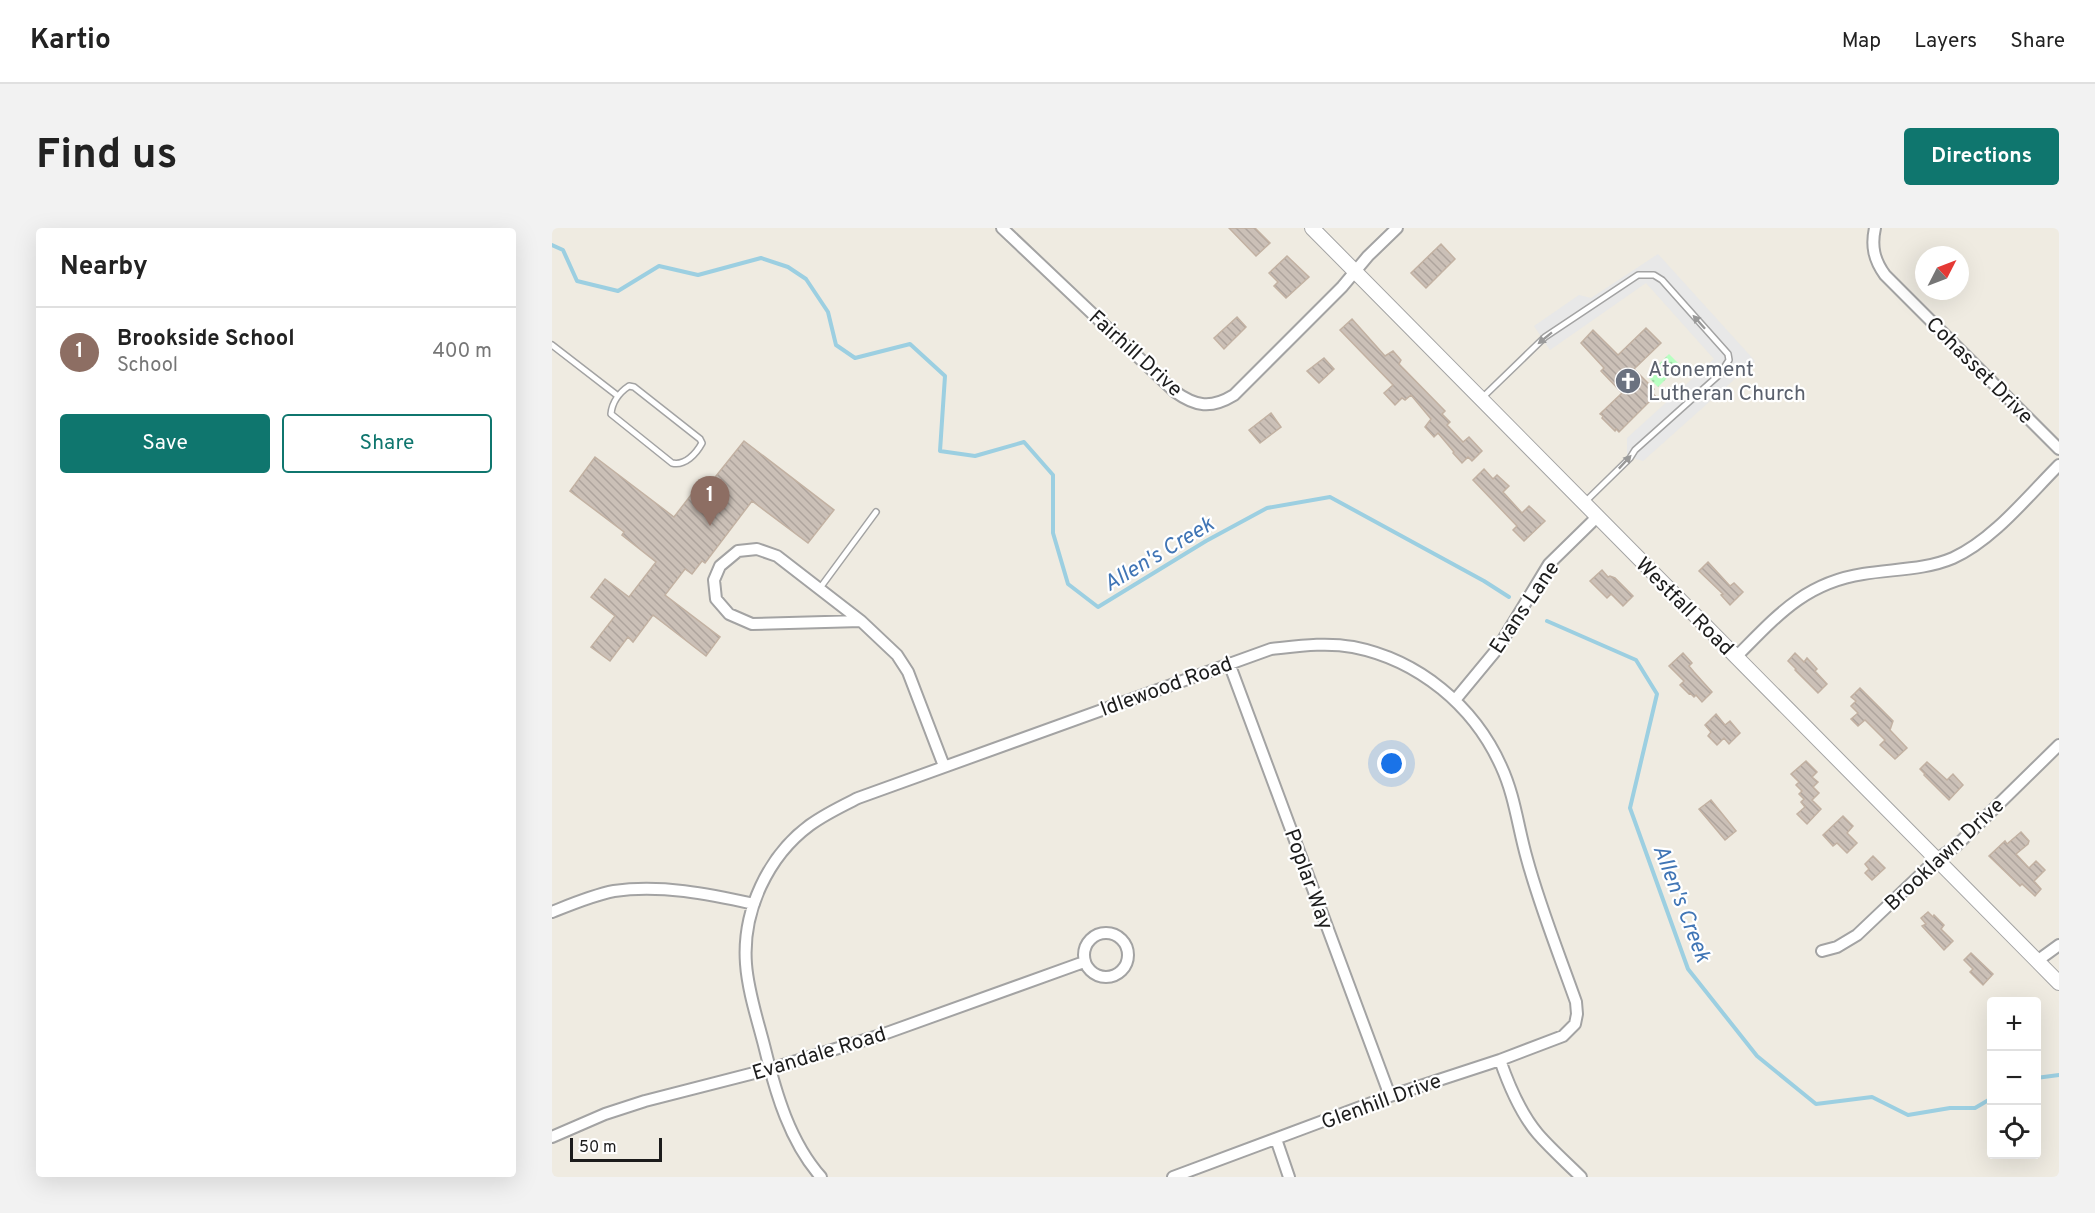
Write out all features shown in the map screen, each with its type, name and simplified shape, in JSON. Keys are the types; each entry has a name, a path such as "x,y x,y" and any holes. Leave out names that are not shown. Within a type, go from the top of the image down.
{"street":[{"name":"Fairhill Drive","path":"1002,228 1174,391 1197,403 1210,405 1224,401 1234,394 1397,228"},
{"name":"Westfall Road","path":"1312,228 2059,983"},
{"name":"Cohasset Drive","path":"1875,228 1873,237 1875,257 1885,274 2059,449"},
{"path":"1736,657 1786,607 1804,594 1826,584 1862,574 1934,564 1964,551 1992,531 2059,465"},
{"name":"Evans Lane","path":"1455,700 1498,648 1549,564 1597,517"},
{"path":"861,621 752,624 729,614 722,606 716,598 714,580 720,566 738,551 757,549 777,556 861,621 897,655 908,672 944,766"},
{"name":"Idlewood Road","path":"770,1069 747,972 747,942 754,904 761,885 776,859 796,836 825,814 858,798 1229,663 1271,649 1309,644 1352,647 1390,658 1419,672 1455,700 1481,730 1501,766 1515,808 1527,858 1576,1002 1577,1014"},
{"name":"Poplar Way","path":"1229,663 1390,1096"},
{"name":"Brooklawn Drive","path":"1822,951 1837,947 1857,935 1936,860 1956,846 2059,745"},
{"path":"552,912 598,895 629,890 676,890 754,904"},
{"path":"1107,933 1120,938 1128,951 1126,966 1115,976 1108,978 1093,974 1084,962 1084,948 1088,941 1100,934 1107,933"},
{"path":"2037,961 2059,945"},
{"name":"Evandale Road","path":"552,1137 604,1114 635,1104 770,1069 881,1035 1084,962"},
{"name":"Glenhill Drive","path":"1173,1177 1390,1096 1500,1060 1563,1036 1572,1028 1577,1014"},
{"path":"1500,1060 1512,1092 1538,1134 1581,1177"},
{"path":"770,1069 793,1134 806,1158 821,1177"},
{"path":"1276,1139 1289,1177"}],"lane":[{"path":"1480,399 1545,337 1638,275 1654,274 1662,280 1728,354 1729,360 1720,374 1635,450 1630,458 1584,503"},
{"path":"552,345 618,396"},
{"path":"629,386 634,387 695,434 702,443 699,449 685,462 678,465 672,463 614,418 611,414 612,407 618,396 629,386"},
{"path":"820,588 876,512"}],"green space":[{"path":"1669,354 1680,365 1658,387 1647,376"}],"shaded area":[{"path":"1658,254 1755,361 1643,461 1627,454 1627,438 1714,359 1646,283 1550,350 1534,326 1579,295 1591,298"}],"building":[{"path":"1229,228 1255,228 1270,243 1256,256"},
{"path":"1441,244 1455,259 1426,288 1411,273"},
{"path":"1287,256 1309,277 1286,298 1274,286 1278,282 1269,273"},
{"path":"1237,317 1246,327 1224,349 1214,338"},
{"path":"1352,319 1385,356 1393,351 1401,360 1399,364 1445,411 1442,414 1450,422 1447,425 1463,442 1469,437 1482,451 1472,461 1468,457 1462,463 1438,433 1434,437 1425,427 1431,419 1411,395 1405,400 1402,398 1395,405 1384,393 1393,385 1340,330"},
{"name":"Atonement Lutheran Church","path":"1646,328 1661,343 1634,369 1654,389 1652,392 1655,396 1619,432 1616,429 1615,431 1600,414 1622,393 1601,371 1604,368 1581,343 1593,330 1618,355"},
{"path":"1324,358 1334,369 1319,383 1307,371"},
{"path":"1271,413 1281,427 1260,443 1249,430"},
{"path":"744,441 834,510 808,543 752,501 705,563 702,561 692,574 685,569 665,595 720,637 706,656 653,615 633,642 628,637 610,661 591,647 615,616 591,597 605,579 629,597 656,562 622,535 624,532 570,491 595,457 674,517 694,491 700,496"},
{"path":"1484,469 1493,479 1497,475 1509,486 1503,492 1522,513 1529,506 1545,521 1524,541 1513,530 1517,526 1473,480"},
{"path":"1708,562 1730,586 1734,583 1743,592 1730,605 1721,595 1723,594 1699,571"},
{"path":"1602,570 1608,577 1615,578 1633,596 1623,606 1611,594 1607,598 1590,581"},
{"path":"1683,653 1692,663 1689,666 1712,692 1702,702 1696,695 1694,697 1689,694 1680,685 1684,681 1669,666"},
{"path":"1795,653 1804,662 1807,658 1827,684 1818,693 1788,661"},
{"path":"1860,688 1893,721 1890,730 1907,748 1895,759 1880,745 1885,740 1865,720 1858,726 1851,719 1858,713 1851,706 1856,701 1851,697"},
{"path":"1716,714 1725,725 1730,721 1740,733 1729,744 1724,738 1717,745 1708,736 1711,732 1705,725"},
{"path":"1806,761 1817,772 1812,777 1818,782 1813,787 1819,793 1812,800 1821,809 1807,824 1797,814 1805,807 1801,802 1804,799 1799,794 1802,791 1796,785 1799,782 1791,774"},
{"path":"1927,762 1947,780 1953,774 1963,785 1949,800 1920,769"},
{"path":"1711,800 1736,831 1725,840 1699,809"},
{"path":"1843,816 1853,826 1847,833 1857,843 1847,853 1837,843 1833,846 1823,835"},
{"path":"2021,832 2029,841 2016,854 2029,868 2036,861 2045,870 2034,881 2041,889 2035,896 2022,884 2020,886 1989,856 2005,841 2007,844"},
{"path":"1873,856 1885,868 1872,880 1865,873 1869,869 1865,864"},
{"path":"1928,912 1944,925 1941,929 1953,941 1944,950 1922,926 1926,924 1921,918"},
{"path":"1971,953 1993,974 1983,985 1970,972 1973,969 1964,960"}],"waterway":[{"name":"Allen's Creek","path":"552,245 563,250 577,281 618,291 659,266 698,275 761,258 788,267 806,279 828,312 836,345 855,358 910,344 945,376 940,451 975,456 1024,442 1053,475 1053,533 1068,584 1098,607 1206,541 1267,508 1330,497 1509,597"},
{"name":"Allen's Creek","path":"1547,621 1636,660 1657,694 1630,808 1688,969 1757,1056 1816,1104 1872,1097 1908,1115 1950,1108 1975,1108 1987,1101"},
{"name":"Allen's Creek","path":"2041,1077 2059,1075"}],"place":[{"name":"Atonement Lutheran Church","path":"1628,381"},
{"name":"Brookside School","path":"710,526"}]}
